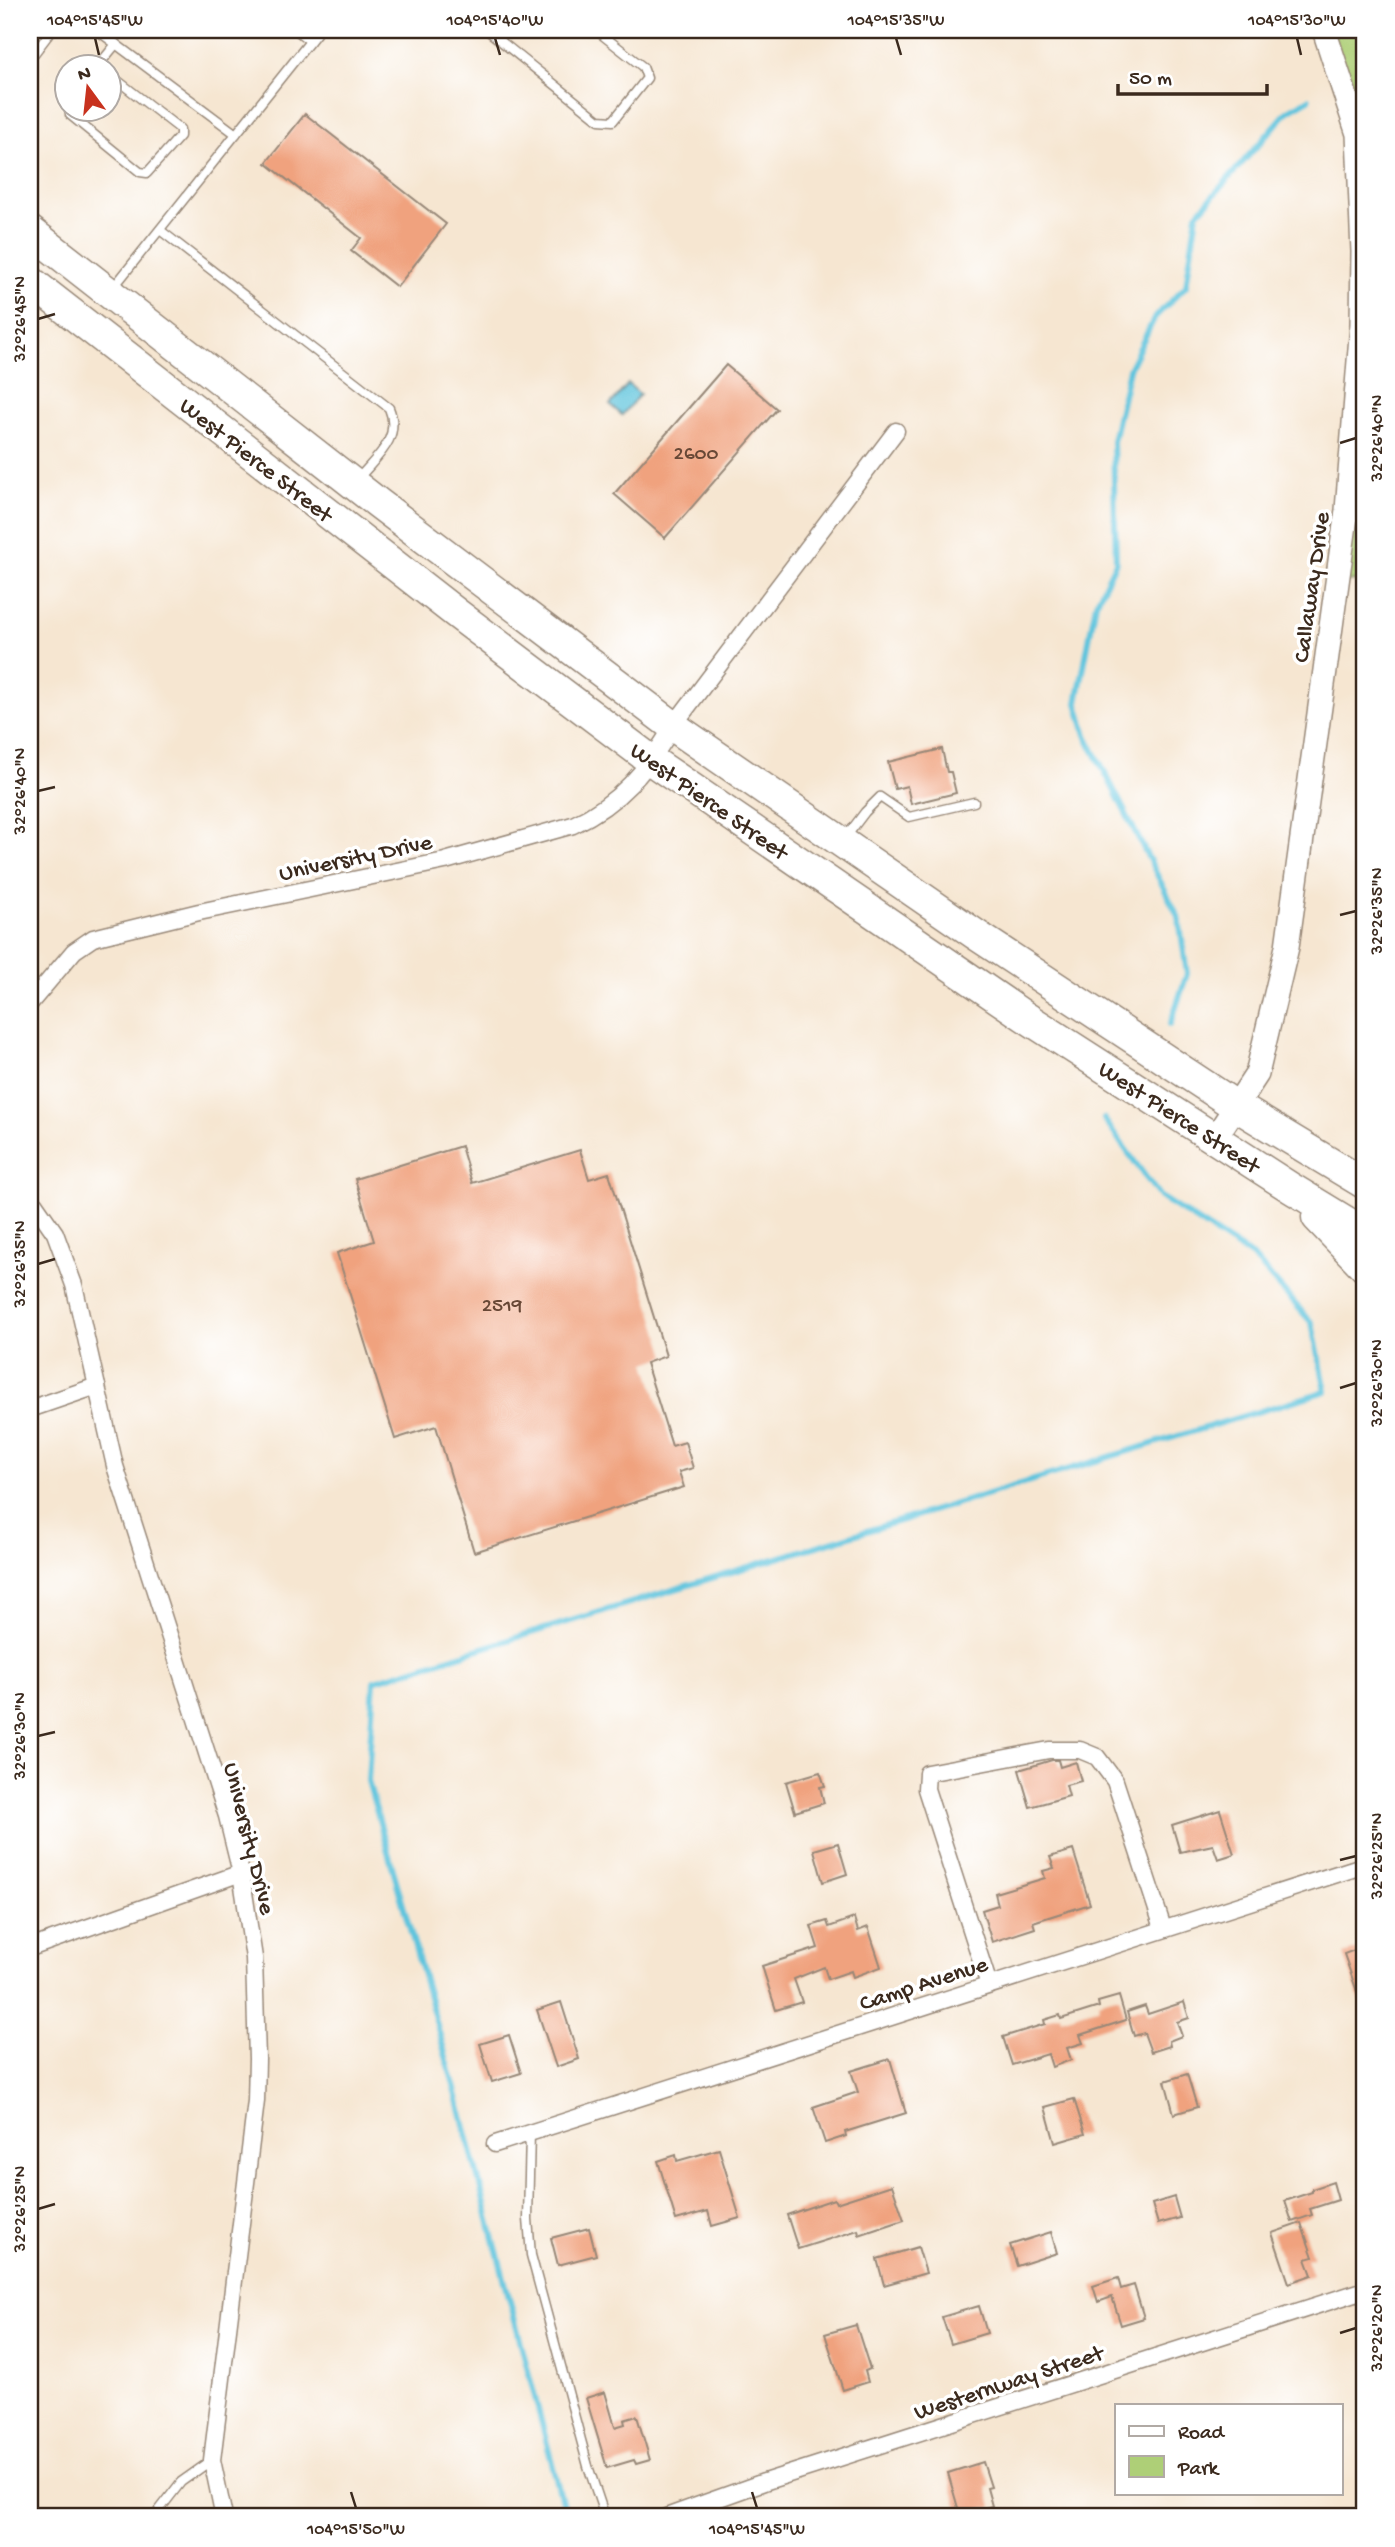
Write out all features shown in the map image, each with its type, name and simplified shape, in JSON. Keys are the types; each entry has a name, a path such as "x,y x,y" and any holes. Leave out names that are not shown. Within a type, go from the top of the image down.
{"highway":[{"name":"West Pierce Street","path":"30,231 354,484 673,726 975,934 1236,1107 1365,1184"},
{"name":"West Pierce Street","path":"30,281 456,613 652,761 1024,1016 1365,1233"},
{"path":"85,324 109,293"},
{"path":"1291,1188 1365,1267"}],"street":[{"name":"Callaway Drive","path":"1215,1138 1257,1074 1287,947 1347,510 1362,324 1363,211 1358,134 1324,30"},
{"name":"University Drive","path":"30,1003 74,951 93,938 199,912 446,861 573,825 593,816 652,761 673,726 896,431"},
{"name":"University Drive","path":"30,1197 55,1233 74,1285 114,1466 227,1816 241,1873 254,1958 256,2101 212,2460 224,2517"},
{"path":"30,1409 97,1386"},
{"path":"989,1985 926,1789 927,1773 936,1770 1049,1750 1080,1750 1097,1757 1115,1781 1130,1820 1163,1928"},
{"name":"Camp Avenue","path":"495,2144 1365,1865"},
{"path":"30,1948 241,1873"},
{"name":"Westernway Street","path":"666,2517 764,2482 1365,2290"}],"lane":[{"path":"30,59 52,30"},
{"path":"97,30 236,134"},
{"path":"296,30 310,41"},
{"path":"109,293 319,30"},
{"path":"487,30 599,120 613,121 647,78 643,67 597,30"},
{"path":"110,52 116,44"},
{"path":"78,122 139,172 147,173 180,136 180,129 122,84"},
{"path":"160,230 389,408 395,421 392,439 354,484"},
{"path":"842,842 880,797 909,817 974,802"},
{"path":"530,2132 528,2219 531,2255 588,2466 605,2517"},
{"path":"153,2517 181,2482 212,2460"}],"green space":[{"path":"1324,30 1365,30 1365,580 1337,583 1347,510 1358,134"}],"water":[{"path":"628,384 640,394 622,415 610,405"}],"building":[{"path":"305,114 446,224 397,287 351,251 361,238 266,163"},
{"path":"726,365 777,409 665,538 614,494"},
{"path":"942,749 947,772 951,772 956,793 911,804 907,786 895,789 888,762"},
{"path":"461,1146 472,1183 580,1150 589,1179 609,1173 666,1356 646,1363 672,1446 685,1442 693,1468 679,1472 684,1487 474,1552 436,1426 395,1439 337,1253 374,1241 355,1179"},
{"path":"1058,1760 1060,1767 1076,1762 1081,1781 1066,1785 1069,1796 1030,1807 1019,1770"},
{"path":"820,1772 825,1786 820,1787 824,1803 795,1812 786,1782"},
{"path":"1220,1810 1234,1854 1218,1859 1213,1845 1180,1852 1172,1825"},
{"path":"838,1843 847,1874 823,1882 814,1850"},
{"path":"1073,1850 1090,1904 1033,1922 1035,1928 992,1942 982,1910 998,1905 995,1893 1045,1878 1043,1871 1054,1868 1050,1857"},
{"path":"854,1918 858,1931 868,1927 881,1967 853,1977 851,1971 828,1979 824,1967 794,1979 802,2002 776,2010 762,1966 818,1948 811,1926 827,1921 829,1927"},
{"path":"1365,1946 1365,2009 1363,2009 1344,1954"},
{"path":"1119,1996 1126,2020 1080,2035 1083,2043 1067,2048 1071,2060 1052,2067 1048,2054 1012,2065 1003,2037 1045,2024 1044,2020 1060,2015 1061,2019 1099,2007 1098,2002"},
{"path":"561,2002 579,2059 556,2067 537,2010"},
{"path":"1184,2002 1189,2018 1177,2022 1182,2036 1169,2041 1170,2046 1151,2052 1144,2033 1134,2036 1127,2012 1145,2006 1148,2014"},
{"path":"509,2035 521,2073 492,2082 480,2044"},
{"path":"890,2059 906,2113 845,2132 846,2136 825,2143 813,2107 858,2092 851,2071"},
{"path":"1187,2074 1197,2107 1174,2114 1165,2081"},
{"path":"1074,2099 1085,2134 1055,2143 1045,2107"},
{"path":"719,2149 740,2218 712,2226 708,2211 676,2220 658,2161 676,2155 677,2161"},
{"path":"1333,2182 1338,2200 1310,2209 1312,2215 1292,2222 1285,2201"},
{"path":"892,2185 904,2220 859,2235 858,2230 798,2249 787,2215 834,2199 836,2203"},
{"path":"1174,2197 1180,2218 1158,2224 1152,2204"},
{"path":"1301,2223 1313,2257 1306,2259 1312,2275 1289,2283 1272,2233"},
{"path":"589,2228 596,2255 558,2265 551,2238"},
{"path":"1051,2232 1057,2253 1017,2266 1010,2245"},
{"path":"918,2247 926,2273 884,2285 877,2259"},
{"path":"1118,2278 1121,2289 1134,2285 1144,2318 1121,2325 1112,2297 1098,2302 1093,2286"},
{"path":"979,2306 987,2333 951,2344 942,2317"},
{"path":"856,2325 870,2369 865,2371 868,2382 843,2390 825,2334"},
{"path":"605,2392 615,2427 625,2424 624,2420 637,2416 650,2460 636,2464 634,2460 607,2468 586,2398"},
{"path":"983,2462 991,2487 987,2488 992,2506 960,2515 948,2473"}],"waterway":[{"path":"1170,1025 1187,974 1179,918 1086,735 1077,703 1096,603 1116,562 1113,441 1129,369 1155,317 1186,286 1197,214 1288,111 1309,99"},
{"path":"566,2517 454,2085 368,1781 374,1681 1326,1391 1312,1323 1254,1258 1160,1197 1104,1119"}]}
